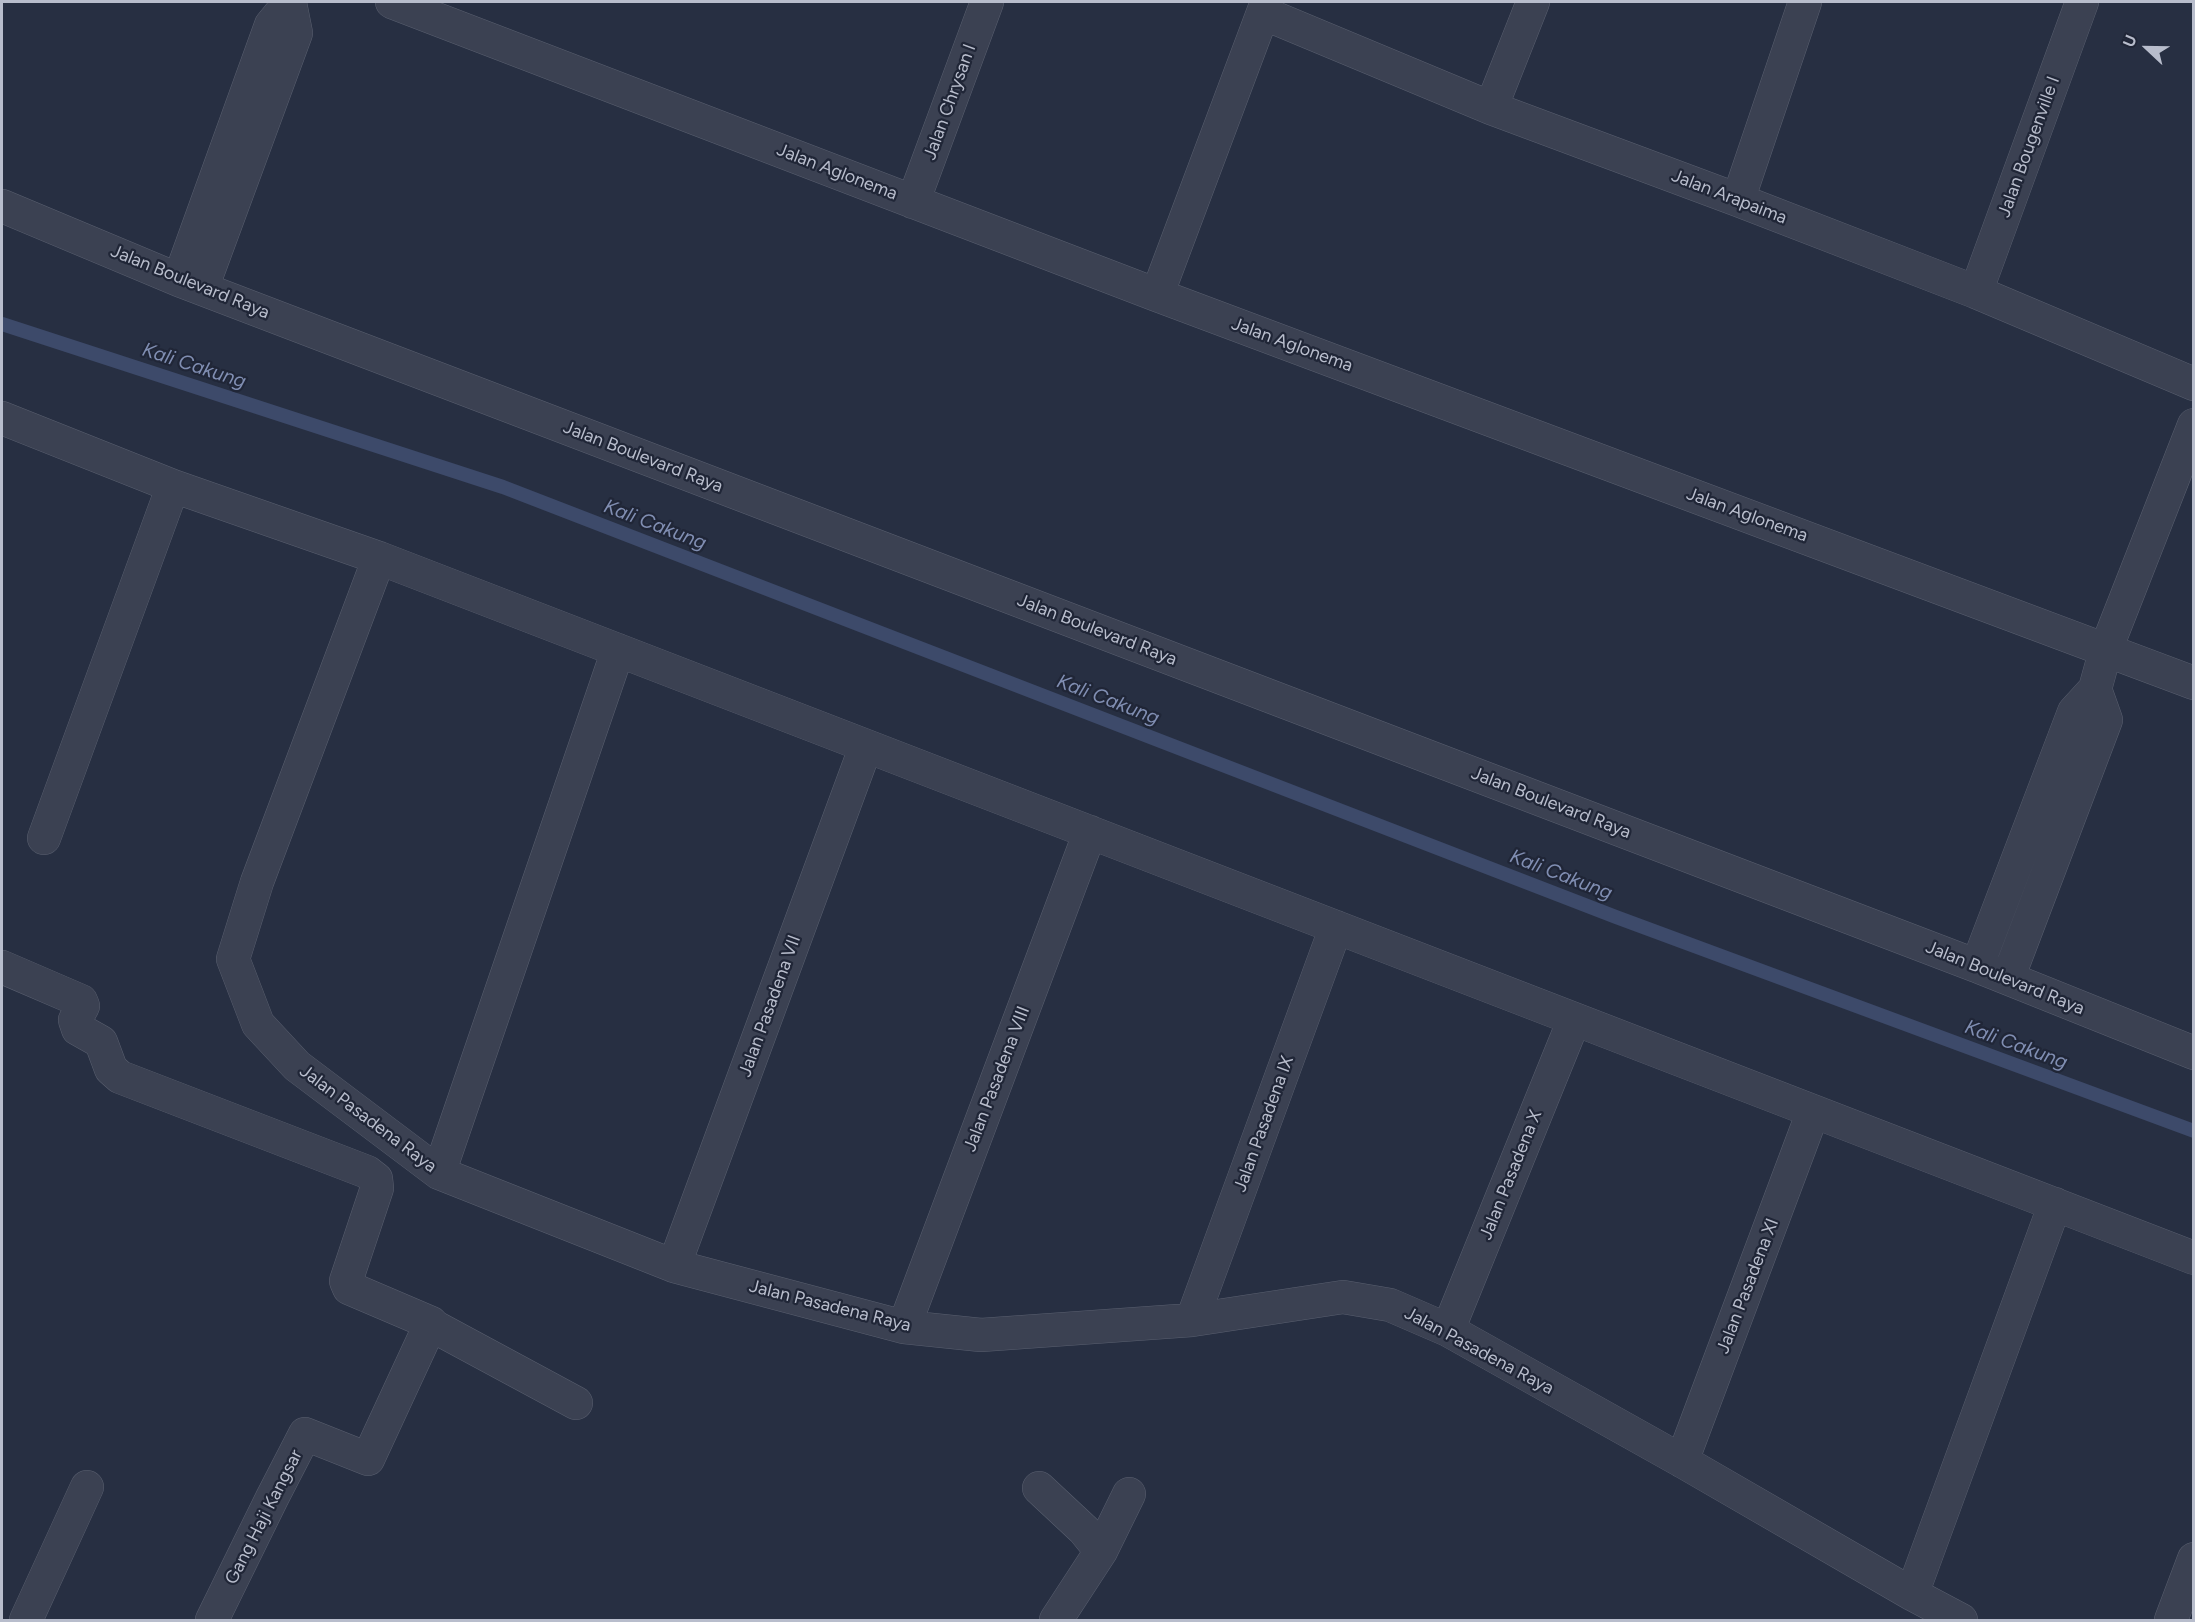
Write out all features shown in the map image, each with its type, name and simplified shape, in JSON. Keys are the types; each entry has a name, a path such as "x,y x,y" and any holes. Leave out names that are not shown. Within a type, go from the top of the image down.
{"street":[{"path":"190,284 271,25 290,2"},
{"name":"Jalan Aglonema","path":"392,2 1157,295 2193,683"},
{"name":"Jalan Chrysan I","path":"913,201 987,2"},
{"path":"1491,108 1533,2"},
{"path":"1738,200 1805,2"},
{"name":"Jalan Bougenville I","path":"1976,292 2082,2"},
{"path":"1157,295 1265,7"},
{"name":"Jalan Arapaima","path":"1265,7 1491,108 1976,292 2193,384"},
{"name":"Jalan Boulevard Raya","path":"2,206 190,284 1977,966 2193,1053"},
{"path":"2,418 173,486 379,558 2193,1258"},
{"path":"1977,966 2074,712 2095,689 2106,649 2193,425"},
{"path":"44,838 173,486"},
{"name":"Jalan Pasadena Raya","path":"379,558 257,882 232,958 258,1024 297,1066 439,1173 674,1266 904,1327 981,1335 1192,1320 1343,1297 1390,1305 1448,1330 1961,1620"},
{"path":"439,1173 618,650"},
{"path":"2008,978 2106,720 2095,689"},
{"name":"Jalan Pasadena VII","path":"674,1266 866,746"},
{"name":"Jalan Pasadena VIII","path":"904,1327 1090,832"},
{"name":"Jalan Pasadena IX","path":"1192,1320 1336,927"},
{"path":"2,967 81,1001 83,1006 75,1020 78,1029 100,1042 111,1069 120,1077 367,1172 375,1179 378,1188 346,1281 349,1288 431,1323 576,1403"},
{"name":"Jalan Pasadena X","path":"1448,1330 1574,1020"},
{"name":"Jalan Pasadena XI","path":"1682,1461 1813,1112"},
{"path":"1912,1594 2055,1204"},
{"name":"Gang Haji Kangsar","path":"212,1620 305,1434 368,1459 431,1323"},
{"path":"26,1620 87,1487"},
{"path":"1039,1488 1084,1530 1101,1551"},
{"path":"1056,1620 1101,1551 1129,1494"},
{"path":"2171,1620 2193,1559"}],"waterway":[{"name":"Kali Cakung","path":"2,324 503,487 1616,917 2194,1131"}]}
